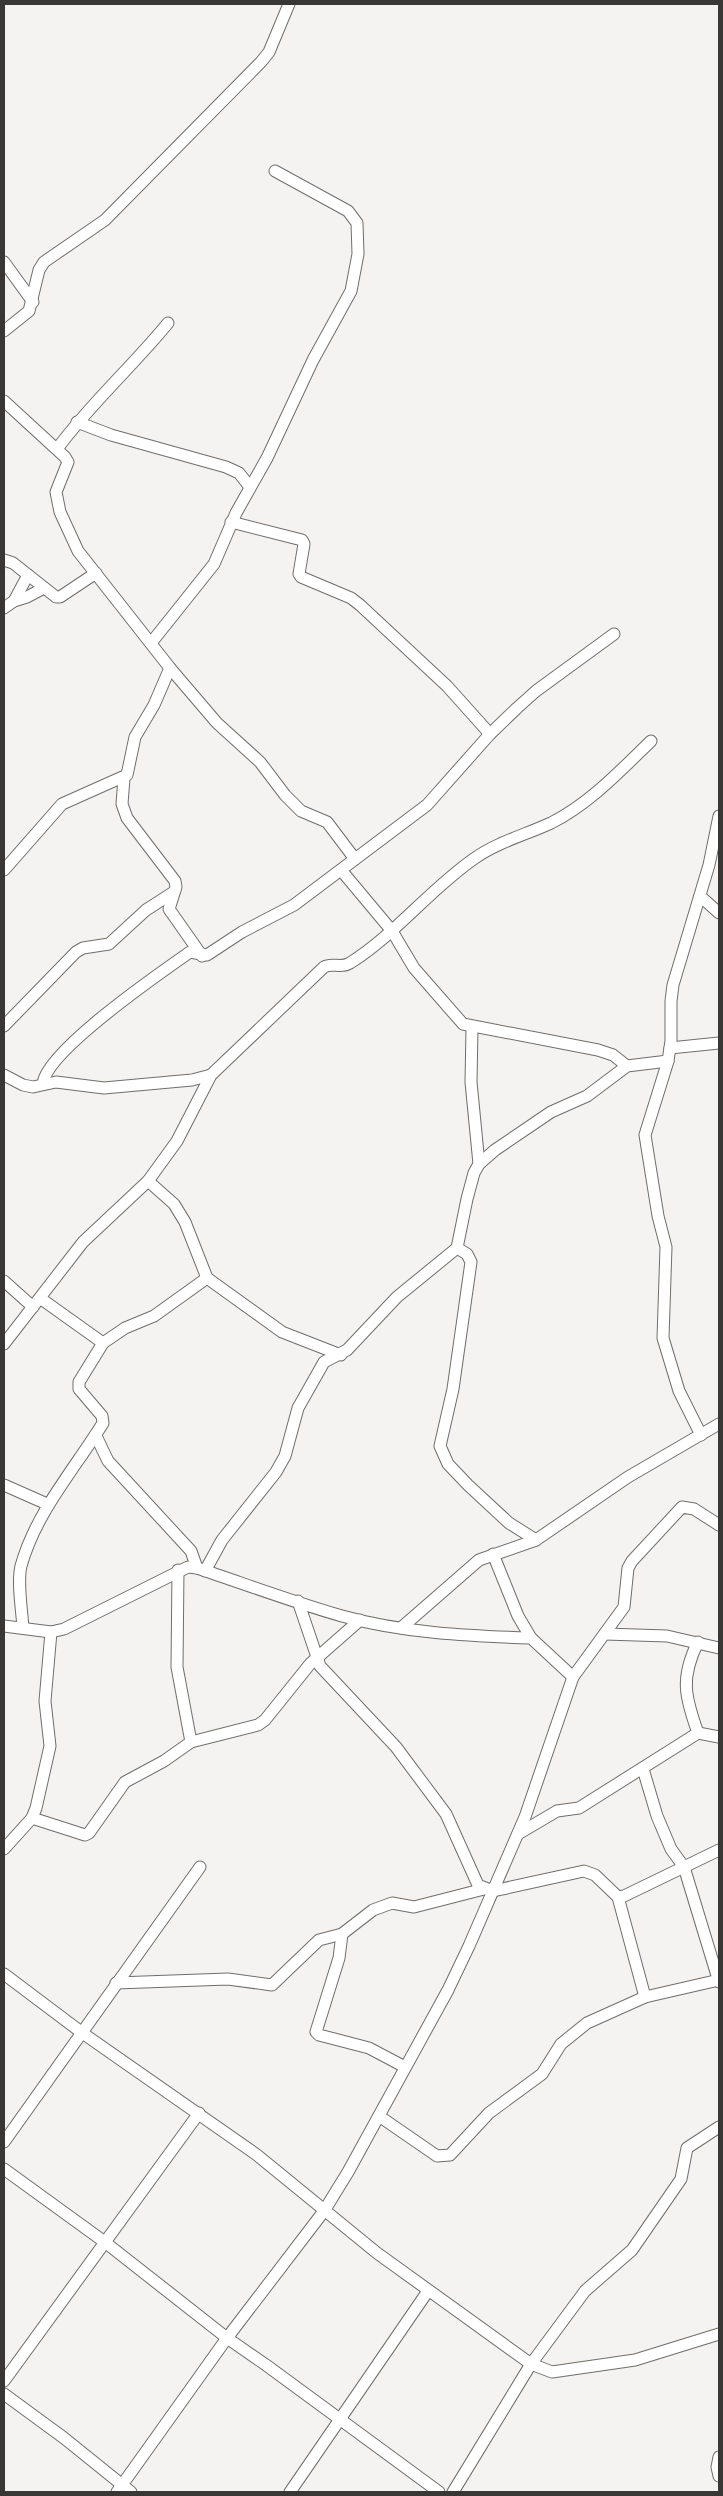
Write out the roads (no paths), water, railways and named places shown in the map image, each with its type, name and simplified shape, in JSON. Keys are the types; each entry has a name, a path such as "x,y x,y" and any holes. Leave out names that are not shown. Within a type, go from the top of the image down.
{"street":[{"path":"4,331 26,315 33,302 39,270 44,262 105,220 261,62 269,52 288,4"},
{"path":"151,644 214,564 231,522 268,458 313,360 351,291 358,254 357,222 348,211 275,171"},
{"path":"4,262 33,302"},
{"path":"57,449 77,422 144,353 168,323"},
{"path":"4,401 57,449 68,462 57,486 60,512 71,538 96,573 170,668 217,723 266,769 285,795 301,811 327,822 356,859"},
{"path":"77,422 111,435 226,467 239,473 250,487"},
{"path":"231,522 302,540 304,544 299,574 301,577 350,598 360,605 447,686 490,734"},
{"path":"4,560 13,563 56,597 96,573"},
{"path":"14,601 28,575"},
{"path":"4,608 14,601 28,598 44,588"},
{"path":"43,1083 47,1070 124,999 190,952 207,956 242,932 294,905 427,805 490,734 536,691 614,634"},
{"path":"4,870 62,804 124,778 129,772 135,737 154,705 170,668"},
{"path":"4,1344 83,1242 148,1181 177,1141 211,1076 324,967 328,965 348,965 392,931 474,859 491,848 567,813 612,779 651,741"},
{"path":"124,778 123,810 175,881 169,909 202,956"},
{"path":"700,1435 679,1391 664,1338 666,1247 658,1216 645,1135 668,1060 673,985 700,896 719,816"},
{"path":"341,870 392,931 414,968 458,1021 472,1028 598,1050 613,1055 627,1066"},
{"path":"4,1026 76,952 83,948 109,944 146,910 174,892"},
{"path":"700,896 719,913"},
{"path":"472,1028 471,1082 480,1164"},
{"path":"670,1048 719,1043"},
{"path":"201,1569 276,1472 285,1456 298,1408 327,1358 340,1355 396,1296 457,1248 472,1182 480,1164 495,1150 551,1112 587,1096 627,1066 668,1060"},
{"path":"4,1075 23,1086 56,1082 104,1088 192,1080 211,1076"},
{"path":"192,1080 205,1090"},
{"path":"148,1181 174,1204 185,1222 207,1278 282,1332 340,1355"},
{"path":"457,1248 467,1254 471,1262 452,1389 440,1446 448,1464 468,1485 509,1523 536,1540"},
{"path":"23,1628 21,1567 47,1504 96,1436 104,1420 78,1385 104,1342 126,1328 154,1316 207,1278"},
{"path":"4,1281 33,1308"},
{"path":"40,1298 104,1342"},
{"path":"401,1628 479,1560 536,1540 628,1477 719,1424"},
{"path":"96,1436 108,1460 191,1550 201,1569"},
{"path":"4,1485 47,1504"},
{"path":"4,2394 64,2438 123,2490 227,2338 324,2211 348,2172 406,2067 448,1990 488,1890 518,1834 578,1666 605,1634 624,1606 628,1568 632,1561 682,1508 694,1509 719,1524"},
{"path":"493,1554 518,1616 531,1638 573,1677"},
{"path":"4,1626 51,1632 76,1624 178,1570 188,1567 201,1569 360,1620 401,1628 470,1636 531,1638"},
{"path":"178,1570 177,1667 191,1742"},
{"path":"298,1601 310,1632 316,1659 325,1672 384,1731 440,1806 452,1824 467,1864 478,1885 488,1890"},
{"path":"32,1818 85,1835 89,1833 125,1782 164,1761 191,1742 258,1725 272,1713 304,1671 360,1620"},
{"path":"4,1849 32,1818 50,1746 45,1701 51,1632"},
{"path":"605,1634 667,1636 719,1648"},
{"path":"698,1642 687,1670 685,1688 698,1733"},
{"path":"518,1834 557,1811 579,1808 643,1770 698,1733 719,1737"},
{"path":"379,2116 438,2156 450,2155 494,2109 542,2074 569,2036 587,2024 645,1997 719,1981 684,1867 672,1849 657,1816 643,1770"},
{"path":"618,1897 624,1896 719,1850"},
{"path":"4,2142 200,1867"},
{"path":"116,1983 228,1979 272,1985 319,1940 342,1934 373,1910 392,1903 414,1907 584,1871 595,1875 618,1897 645,1997"},
{"path":"342,1934 339,1958 316,2032 319,2035 368,2048 406,2067"},
{"path":"4,1974 81,2032 257,2155 324,2211 428,2291 531,2364 552,2372 635,2360 719,2334"},
{"path":"4,2381 199,2113"},
{"path":"453,2492 531,2364 585,2291 632,2250 681,2178 687,2148 719,2127"},
{"path":"4,2169 106,2243 227,2338 266,2364 339,2420 439,2492"},
{"path":"290,2492 428,2291"},
{"path":"719,2457 717,2467 719,2476"}]}
